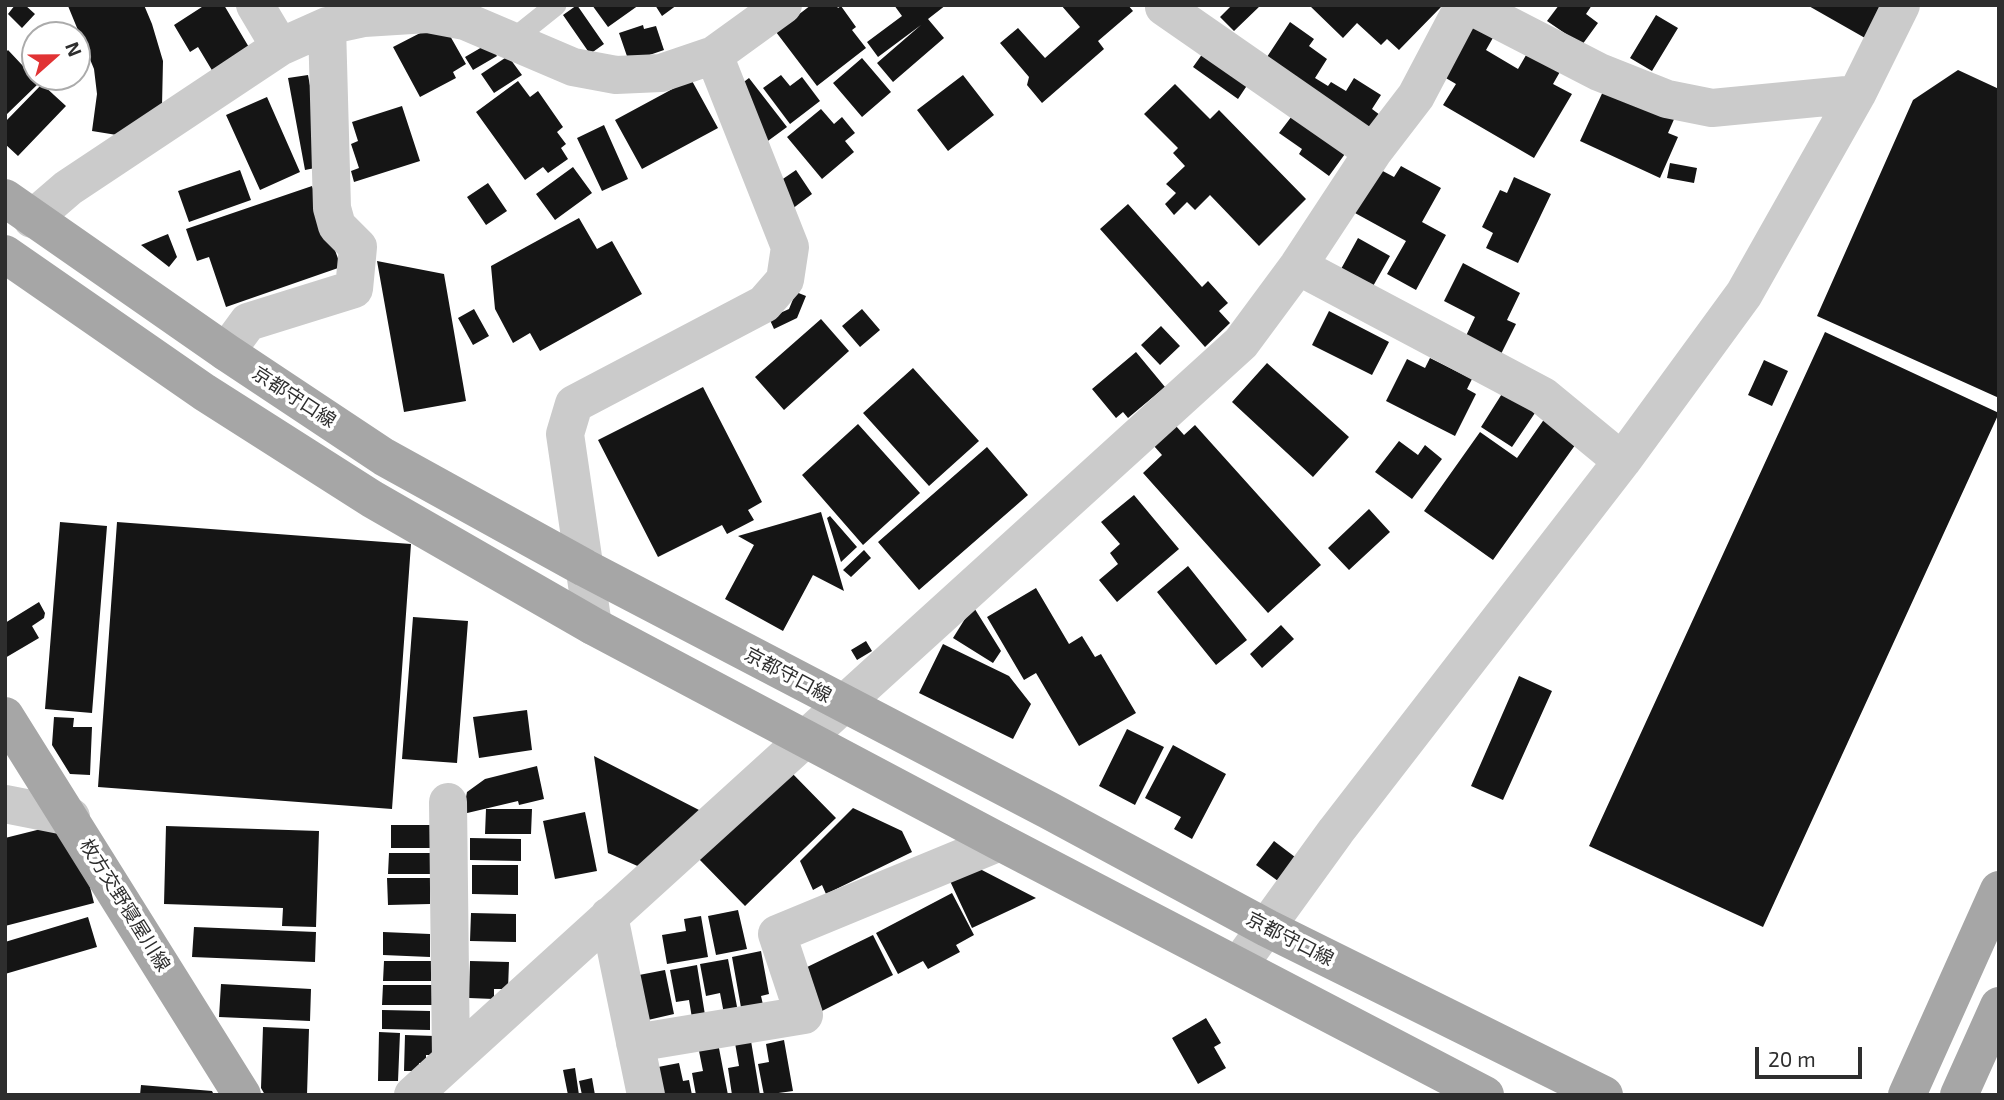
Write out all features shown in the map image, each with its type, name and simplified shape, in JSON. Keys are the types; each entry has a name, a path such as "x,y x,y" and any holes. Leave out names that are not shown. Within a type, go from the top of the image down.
{"main road":[{"name":"京都守口線","path":"19,209 384,457 585,568 1048,810 1267,928 1604,1095"},
{"path":"5,254 204,392 372,499 593,626 1485,1095"},
{"name":"枚方交野寝屋川線","path":"5,716 71,817 242,1095"},
{"path":"1907,1095 1999,890"},
{"path":"1959,1095 1999,1006"}],"street":[{"path":"256,5 280,47"},
{"path":"19,209 68,188 280,47 327,26 364,18 428,13 466,21 573,67 616,75 661,73 714,55 783,5"},
{"path":"413,1095 1241,342 1297,266 1373,152 1416,96 1466,5 1599,72 1667,99 1713,108 1857,94"},
{"path":"1239,965 1336,831 1622,461 1744,294 1857,94 1901,5"},
{"path":"1164,7 1373,152"},
{"path":"226,352 248,322 354,289 358,247 337,226 332,208 327,26"},
{"path":"593,626 565,434 574,404 764,304 785,280 790,247 714,55"},
{"path":"1297,266 1543,396 1622,461"},
{"path":"448,802 451,1060"},
{"path":"5,804 71,817"},
{"path":"635,1044 804,1015 777,934 1000,842"},
{"path":"609,916 646,1095"}],"lane":[{"path":"510,41 556,5"}],"building":[{"path":"15,5 25,5 35,14 28,21 21,21 21,27 8,14"},
{"path":"144,5 163,61 162,106 123,136 92,131 97,94 91,62 91,21 74,21 68,6"},
{"path":"205,5 224,5 250,49 213,72 198,47 190,52 174,25"},
{"path":"577,5 604,44 590,54 563,15"},
{"path":"592,5 639,5 608,27"},
{"path":"655,5 677,5 662,16"},
{"path":"811,5 841,6 856,27 852,30 866,48 817,86 776,32"},
{"path":"894,5 946,5 928,19 944,38 893,82 877,63 921,25 878,57 867,42 902,16"},
{"path":"1061,5 1128,5 1133,11 1098,41 1104,49 1042,103 1027,85 1029,77 1000,43 1018,28 1045,58 1080,27"},
{"path":"1232,5 1261,5 1234,31 1220,17"},
{"path":"1309,5 1441,7 1399,50 1387,39 1381,45 1357,23 1343,38"},
{"path":"1559,5 1592,5 1586,14 1598,23 1582,45 1547,21"},
{"path":"1807,5 1884,5 1865,38"},
{"path":"1473,15 1498,29 1486,50 1518,69 1529,50 1561,70 1553,84 1572,94 1534,158 1443,105 1456,84 1439,74"},
{"path":"1656,15 1678,28 1652,71 1630,58"},
{"path":"1290,22 1314,39 1309,46 1327,59 1315,78 1328,86 1331,82 1346,91 1354,78 1381,95 1372,109 1384,118 1374,135 1263,63"},
{"path":"643,25 644,29 656,26 664,50 629,62 619,33"},
{"path":"426,30 449,34 466,64 453,72 456,78 420,97 393,47"},
{"path":"489,43 497,56 473,70 465,57"},
{"path":"1208,46 1252,78 1238,99 1193,67"},
{"path":"8,50 21,64 21,91 31,91 5,116 5,53"},
{"path":"508,56 522,75 494,93 481,74"},
{"path":"862,58 891,92 862,117 833,83"},
{"path":"1958,70 1999,89 1999,398 1817,316 1913,100"},
{"path":"308,75 325,166 305,170 288,78"},
{"path":"781,75 790,86 802,77 820,101 790,124 763,88"},
{"path":"963,75 994,115 948,151 917,110"},
{"path":"749,78 787,127 761,146 737,87"},
{"path":"691,79 718,128 642,169 615,120"},
{"path":"518,81 530,97 538,91 563,127 557,132 566,144 561,148 568,159 548,173 543,167 525,180 476,112"},
{"path":"1175,84 1210,119 1219,110 1306,199 1259,246 1210,195 1195,210 1187,202 1174,215 1165,204 1176,193 1166,184 1185,166 1173,153 1178,148 1144,114"},
{"path":"1606,85 1675,117 1668,133 1678,137 1660,178 1580,141"},
{"path":"35,91 50,91 66,106 18,156 5,144 5,122"},
{"path":"267,97 300,172 260,190 226,115"},
{"path":"402,106 420,161 354,182 351,171 359,168 351,144 358,141 352,122"},
{"path":"1298,108 1350,147 1329,176 1299,154 1302,149 1279,133"},
{"path":"821,109 834,124 842,117 855,133 845,141 854,152 822,179 787,137"},
{"path":"604,125 628,179 602,191 577,138"},
{"path":"1670,163 1697,168 1694,183 1667,178"},
{"path":"1401,166 1441,188 1422,222 1446,235 1416,290 1387,274 1406,241 1355,213 1379,169 1394,177"},
{"path":"573,167 592,193 555,220 536,194"},
{"path":"240,170 251,200 189,222 178,191"},
{"path":"796,170 812,194 792,209 774,185"},
{"path":"1514,177 1551,194 1518,263 1486,248 1493,233 1482,227 1500,190 1507,193"},
{"path":"488,183 507,211 486,225 467,197"},
{"path":"312,186 341,267 226,307 209,257 197,261 186,229"},
{"path":"1128,204 1202,287 1208,281 1228,303 1219,311 1230,323 1205,347 1100,229"},
{"path":"579,218 597,249 612,241 642,294 540,351 530,333 513,343 495,309 491,266"},
{"path":"168,234 177,257 169,267 141,245"},
{"path":"1358,238 1390,256 1372,288 1341,269"},
{"path":"377,261 444,274 466,401 404,412"},
{"path":"1463,263 1520,293 1507,320 1516,324 1499,358 1464,340 1475,317 1444,301"},
{"path":"796,292 806,296 797,318 774,329 769,318 789,309"},
{"path":"474,309 489,336 473,345 458,318"},
{"path":"862,309 880,330 860,347 842,326"},
{"path":"1329,311 1389,342 1372,375 1312,345"},
{"path":"821,319 849,351 784,410 755,377"},
{"path":"1161,326 1180,346 1160,365 1141,345"},
{"path":"1825,332 1999,413 1763,927 1589,846"},
{"path":"1136,352 1165,387 1128,418 1123,412 1116,418 1092,389"},
{"path":"1430,358 1472,379 1467,389 1476,394 1455,436 1386,401 1407,359 1425,368"},
{"path":"1764,360 1788,371 1772,406 1748,395"},
{"path":"1267,363 1349,437 1313,477 1232,402"},
{"path":"913,368 979,441 929,486 863,413"},
{"path":"703,387 762,502 748,510 754,520 727,534 722,525 658,557 598,440"},
{"path":"1505,389 1537,410 1512,447 1481,427"},
{"path":"1545,418 1578,441 1493,560 1424,511 1480,432 1517,458"},
{"path":"858,424 920,493 863,545 802,475"},
{"path":"1195,425 1321,565 1268,613 1143,473 1162,455 1154,446 1176,426 1184,435"},
{"path":"1399,441 1418,455 1425,445 1442,459 1412,499 1375,472"},
{"path":"987,447 1028,495 919,590 878,542"},
{"path":"1134,495 1179,549 1117,602 1099,580 1118,564 1110,553 1120,544 1101,522"},
{"path":"1369,509 1390,532 1349,570 1328,548"},
{"path":"821,512 844,591 813,575 783,631 725,599 754,545 738,536"},
{"path":"830,516 857,547 841,562 827,518"},
{"path":"60,522 107,526 92,713 45,709"},
{"path":"117,522 411,544 392,809 98,787"},
{"path":"864,550 871,558 851,577 843,570"},
{"path":"1188,566 1247,640 1216,665 1157,592"},
{"path":"1036,588 1069,644 1082,636 1095,657 1101,654 1136,713 1079,746 1036,673 1024,680 987,617"},
{"path":"39,602 45,613 44,618 32,626 39,638 5,658 5,623"},
{"path":"973,606 1001,651 993,663 953,638"},
{"path":"413,617 468,621 457,763 402,759"},
{"path":"1281,625 1294,639 1262,668 1250,654"},
{"path":"866,641 872,651 857,660 851,650"},
{"path":"943,644 1009,676 1031,704 1013,739 919,693"},
{"path":"1519,676 1552,691 1503,800 1471,786"},
{"path":"527,710 532,750 479,758 473,717"},
{"path":"54,717 74,718 73,727 92,727 90,775 70,774 52,745"},
{"path":"1127,729 1164,747 1135,805 1099,786"},
{"path":"1173,745 1226,774 1192,839 1174,829 1181,817 1145,798"},
{"path":"594,756 701,811 642,868 608,853"},
{"path":"537,766 544,799 519,805 518,801 463,814 467,792 485,779"},
{"path":"789,770 836,818 745,906 698,858"},
{"path":"853,808 902,831 912,852 826,894 822,885 813,890 800,861"},
{"path":"486,809 532,809 531,834 485,834"},
{"path":"585,812 597,871 555,879 543,821"},
{"path":"391,825 434,825 434,848 391,848"},
{"path":"53,826 88,879 94,903 5,926 5,838"},
{"path":"166,826 319,831 316,927 282,926 283,908 164,904"},
{"path":"470,838 521,839 521,861 470,860"},
{"path":"1274,841 1295,857 1278,881 1256,865"},
{"path":"389,853 432,853 432,874 388,874"},
{"path":"472,865 518,865 518,895 472,894"},
{"path":"978,868 1036,898 972,928 950,881"},
{"path":"387,878 430,878 430,904 388,905"},
{"path":"952,893 974,935 956,945 960,952 928,969 923,961 898,974 876,933"},
{"path":"738,910 747,949 716,955 708,916"},
{"path":"471,913 516,914 516,942 470,941"},
{"path":"701,916 708,957 667,964 662,935 686,931 684,919"},
{"path":"88,917 97,947 5,974 5,942"},
{"path":"194,927 316,932 315,962 192,957"},
{"path":"383,932 430,934 430,957 383,955"},
{"path":"873,935 893,975 822,1011 801,970"},
{"path":"761,951 769,994 761,996 764,1009 742,1013 732,957"},
{"path":"728,959 738,1012 724,1014 720,993 706,996 700,964"},
{"path":"384,961 432,961 431,981 383,981"},
{"path":"470,961 509,962 508,989 494,989 494,999 469,998"},
{"path":"697,965 705,1015 692,1018 689,1000 676,1002 670,970"},
{"path":"665,970 674,1014 648,1020 639,975"},
{"path":"221,984 311,989 310,1021 219,1017"},
{"path":"383,985 433,985 434,1005 382,1005"},
{"path":"382,1010 430,1011 430,1030 382,1029"},
{"path":"1206,1018 1221,1043 1214,1047 1226,1068 1198,1084 1172,1038"},
{"path":"263,1027 309,1029 307,1095 265,1095 261,1088"},
{"path":"379,1032 400,1033 398,1081 378,1081"},
{"path":"405,1035 435,1036 435,1055 426,1055 426,1063 419,1063 419,1071 404,1071"},
{"path":"784,1040 793,1091 764,1095 758,1064 769,1062 766,1044"},
{"path":"751,1041 760,1095 732,1095 728,1068 739,1066 735,1043"},
{"path":"718,1043 728,1095 696,1095 692,1073 703,1071 698,1046"},
{"path":"679,1063 683,1081 689,1080 692,1095 663,1095 658,1067"},
{"path":"575,1068 579,1095 568,1095 563,1070"},
{"path":"592,1078 595,1095 582,1095 579,1081"},
{"path":"141,1085 212,1091 214,1095 140,1095"}]}
